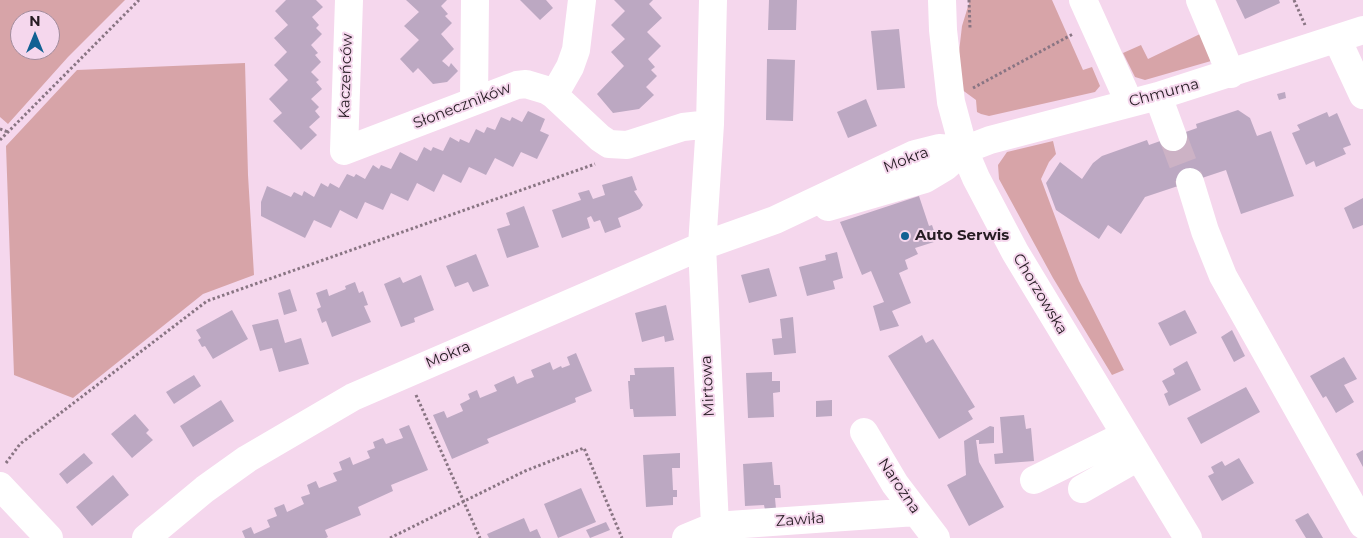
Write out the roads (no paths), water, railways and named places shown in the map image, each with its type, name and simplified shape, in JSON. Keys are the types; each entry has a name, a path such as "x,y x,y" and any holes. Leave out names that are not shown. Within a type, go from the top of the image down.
{"street":[{"name":"Kaczeńców","path":"344,151 348,0"},
{"path":"474,102 475,0"},
{"path":"554,95 570,67 576,50 582,0"},
{"name":"Mirtowa","path":"713,0 710,124 702,246 715,526"},
{"name":"Chorzowska","path":"942,0 949,88 956,126 964,150 996,218 1188,538"},
{"path":"1200,0 1231,74"},
{"path":"1088,11 1124,91 1127,103"},
{"name":"Chmurna","path":"964,150 1025,129 1158,96 1363,30"},
{"path":"1338,39 1363,95"},
{"name":"Słoneczników","path":"344,151 517,85 526,84 546,90 554,95 600,138 609,144 627,145 683,127 710,124"},
{"path":"1158,96 1173,137"},
{"name":"Mokra","path":"146,538 205,489 247,459 325,412 406,373 702,246 776,220 915,154 940,148 964,150"},
{"path":"1190,182 1204,231 1223,276 1363,525"},
{"name":"Narożna","path":"864,432 895,484 936,538"},
{"path":"1034,480 1132,446"},
{"path":"1082,489 1132,446"},
{"path":"2,475 49,538"},
{"name":"Zawiła","path":"686,538 715,526 916,512"}],"tunnel":[{"path":"1173,137 1190,182"}],"place":[{"name":"Auto Serwis","path":"905,236"}]}
